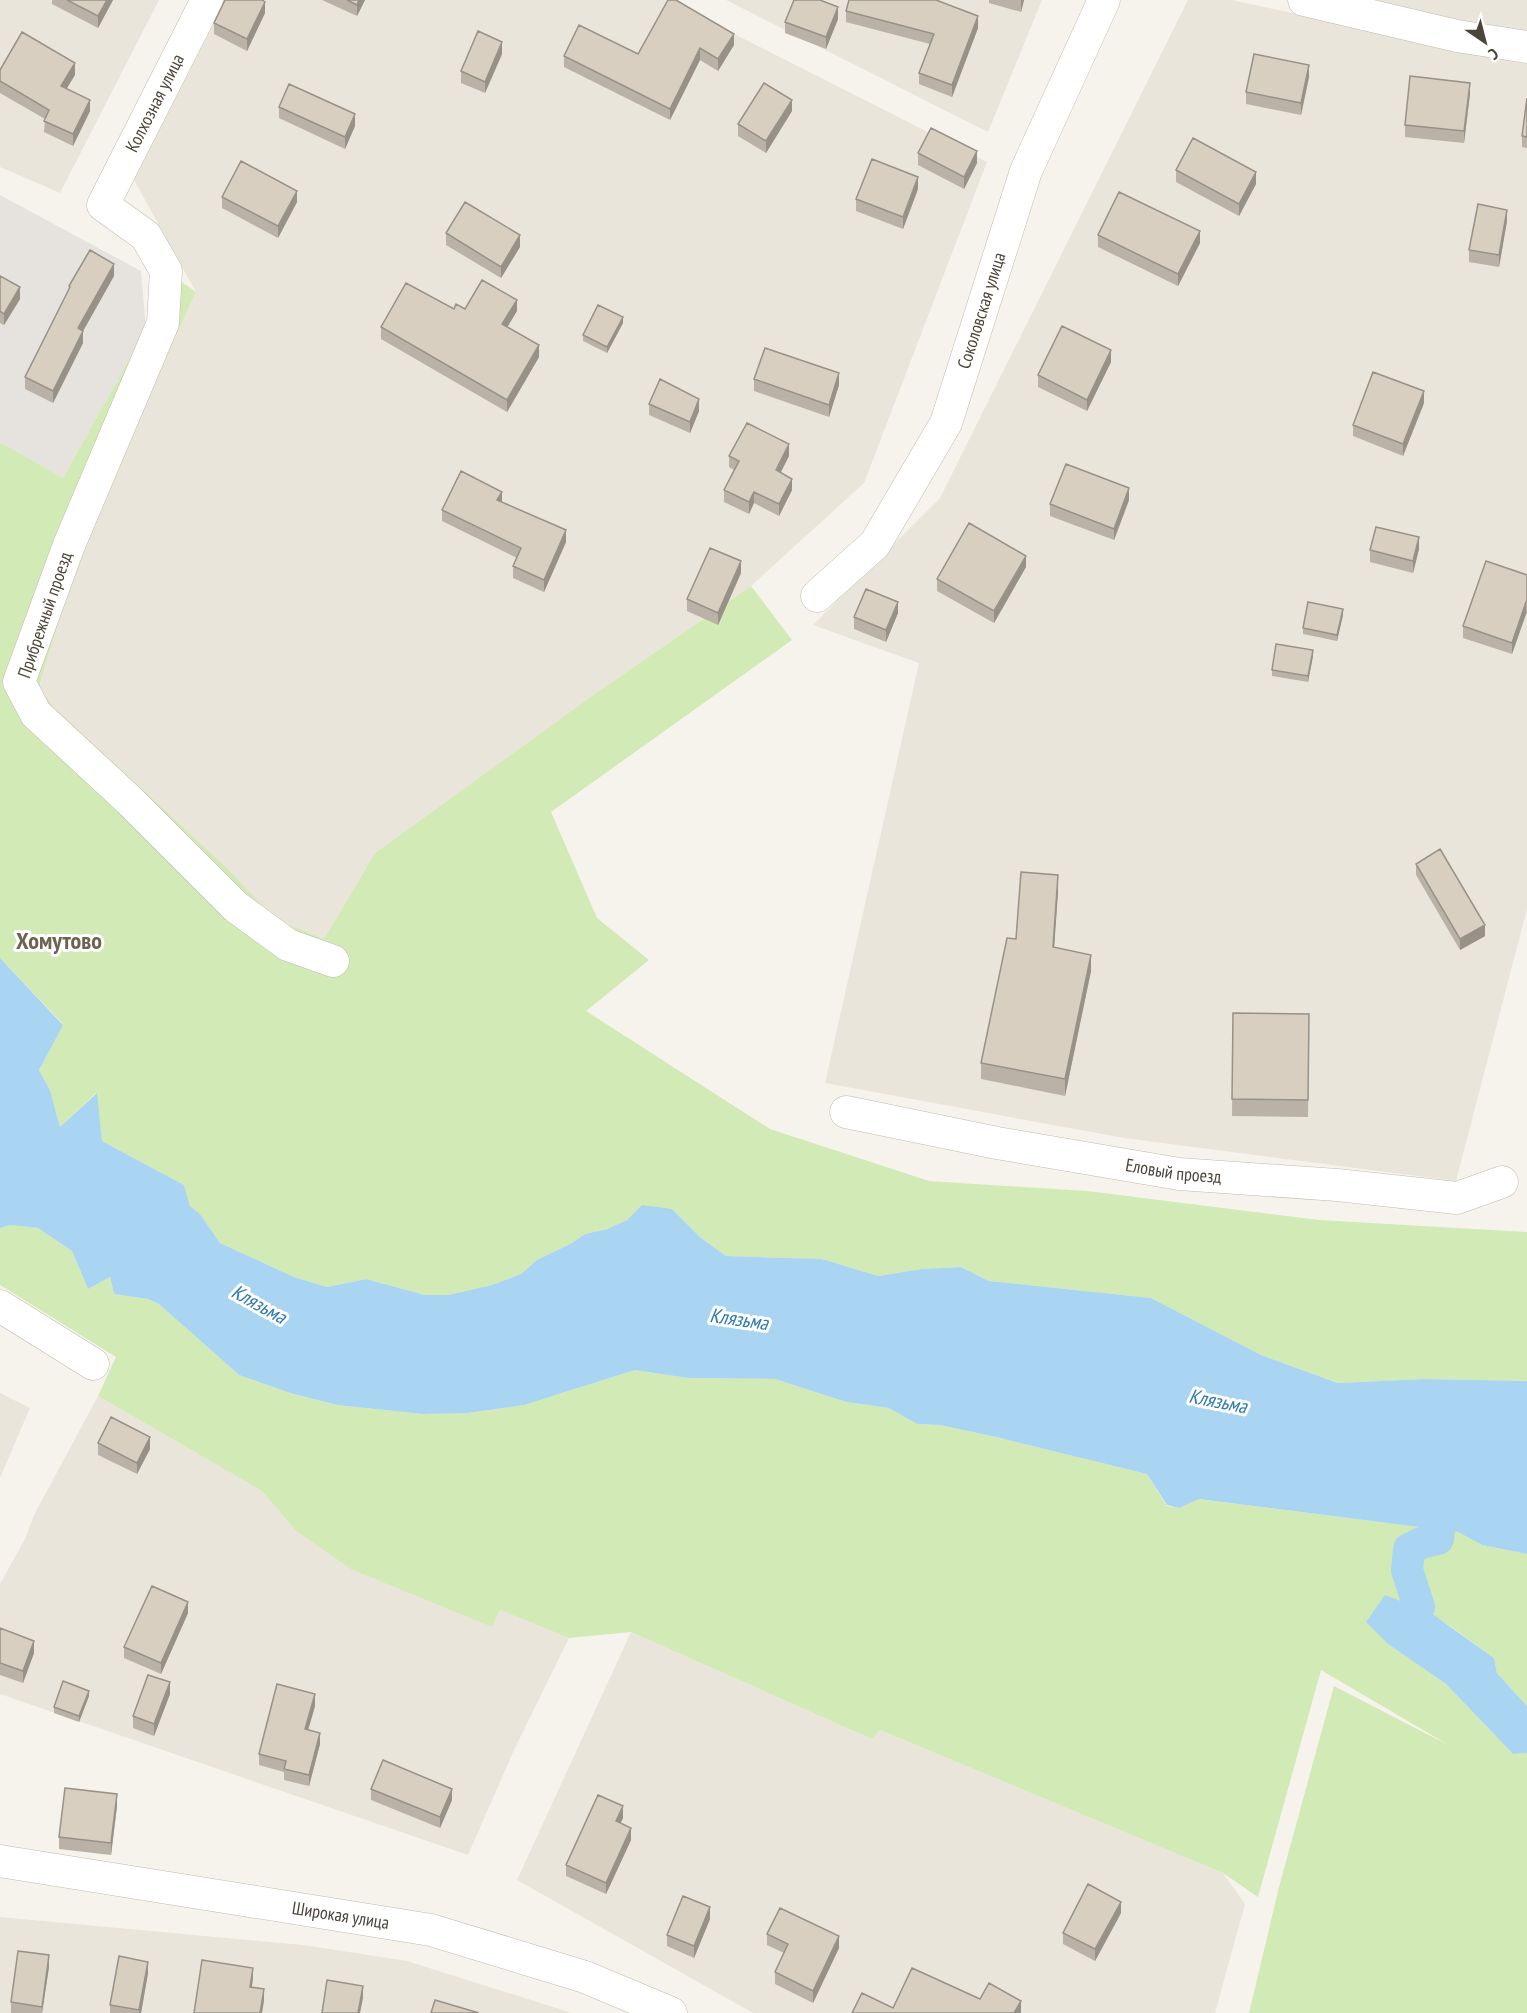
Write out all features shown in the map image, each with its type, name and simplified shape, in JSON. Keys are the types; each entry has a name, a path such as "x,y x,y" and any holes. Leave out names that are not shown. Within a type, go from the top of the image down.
{"street":[{"name":"Колхозная улица","path":"103,206 207,0"},
{"name":"Соколовская улица","path":"817,596 875,544 946,423 1026,171 1104,0"},
{"path":"1304,0 1457,36 1527,47"},
{"name":"Прибрежный проезд","path":"103,206 146,236 166,271 163,323 69,545 19,682 36,714 129,800 236,907 288,945 333,961"},
{"name":"Еловый проезд","path":"846,1112 997,1143 1179,1174 1337,1185 1457,1198 1502,1182"},
{"path":"0,1306 93,1364"},
{"name":"Широкая улица","path":"0,1861 431,1930 585,1977 671,2013"}],"shaded area":[{"path":"0,0 159,0 60,193 0,167"},
{"path":"226,0 667,0 987,162 864,483 751,586 592,696 375,853 324,939 275,919 228,869 53,706 39,687 87,529 196,292 134,180"},
{"path":"726,0 1042,0 988,132"},
{"path":"1188,0 1232,0 1527,64 1527,909 1456,1181 1124,1138 825,1083 919,663 813,625 940,498"},
{"path":"1334,0 1527,0 1527,34"},
{"path":"0,195 141,271 146,329 63,478 0,442"},
{"path":"0,1393 30,1408 0,1478"},
{"path":"98,1396 262,1491 295,1530 492,1627 500,1610 569,1638 514,1750 468,1855 0,1694 0,1584"},
{"path":"631,1632 872,1739 880,1730 1223,1873 1245,1904 1215,2013 753,2013 517,1880"},
{"path":"0,1917 303,1945 407,1961 572,2013 0,2013"}],"green space":[{"path":"166,271 196,292 87,529 39,687 53,706 228,869 275,919 324,939 375,853 592,696 751,586 792,640 551,812 597,918 649,960 586,1011 770,1129 929,1181 1087,1191 1319,1220 1527,1232 1527,1381 1425,1379 1339,1383 1261,1355 1151,1298 989,1281 961,1267 922,1269 878,1276 822,1259 726,1256 701,1238 672,1209 627,1220 607,1229 585,1234 537,1260 521,1274 492,1285 448,1295 425,1295 366,1279 327,1287 294,1277 220,1243 200,1214 190,1206 184,1185 102,1141 96,1093 60,1127 50,1090 39,1070 63,1024 0,958 0,442 63,478 146,329"},
{"path":"10,1225 38,1228 72,1251 88,1289 110,1277 114,1294 148,1299 159,1304 239,1375 290,1393 337,1405 423,1414 468,1413 524,1405 635,1370 688,1378 775,1379 846,1402 889,1408 917,1424 940,1425 996,1437 1147,1474 1167,1506 1179,1508 1199,1499 1458,1532 1482,1545 1527,1554 1527,1706 1497,1673 1494,1658 1427,1612 1402,1602 1388,1644 1446,1684 1513,1754 1527,1753 1527,2013 1249,2013 1279,1887 1334,1686 1452,1747 1321,1670 1258,1897 1223,1873 880,1730 872,1739 631,1632 569,1638 500,1610 492,1627 351,1569 295,1530 262,1491 98,1396 116,1357 0,1285 0,1228"}],"water":[{"name":"Клязьма","path":"0,958 63,1025 39,1070 50,1090 60,1127 97,1093 102,1141 184,1185 190,1206 200,1214 220,1243 294,1277 327,1287 366,1279 425,1295 448,1295 492,1285 521,1274 537,1260 585,1234 607,1229 627,1220 642,1205 672,1209 701,1238 726,1256 822,1259 878,1276 922,1269 961,1267 989,1281 1151,1298 1261,1355 1338,1383 1425,1379 1527,1381 1527,1554 1482,1545 1458,1532 1199,1499 1179,1508 1167,1505 1147,1474 996,1437 940,1425 917,1424 889,1408 846,1402 775,1379 688,1378 635,1370 524,1405 468,1413 423,1414 337,1405 290,1393 239,1375 159,1304 148,1299 114,1294 110,1277 88,1289 72,1251 38,1228 10,1225 0,1228"},
{"path":"1385,1595 1431,1613 1494,1658 1497,1673 1527,1706 1527,1753 1513,1754 1446,1684 1388,1644 1366,1622"}],"building":[{"path":"67,0 107,0 98,16"},
{"path":"225,0 262,0 265,2 247,39 214,23"},
{"path":"347,0 359,0 357,5"},
{"path":"668,0 676,0 734,34 718,59 700,48 670,109 564,56 579,25 638,54"},
{"path":"794,0 820,0 838,7 826,37 785,22"},
{"path":"849,0 936,0 978,16 952,85 919,73 934,34 846,11"},
{"path":"478,31 502,42 485,82 461,71"},
{"path":"22,32 75,63 61,86 90,100 73,134 44,121 49,110 0,81 0,70"},
{"path":"1254,54 1309,65 1301,103 1246,92"},
{"path":"1410,76 1470,83 1464,131 1405,125"},
{"path":"764,83 792,100 766,141 738,124"},
{"path":"289,84 355,114 345,137 279,107"},
{"path":"1527,98 1527,137 1522,136"},
{"path":"931,128 977,151 964,177 918,153"},
{"path":"1193,138 1256,172 1239,204 1176,170"},
{"path":"872,159 918,177 903,217 856,199"},
{"path":"241,161 297,191 278,226 222,197"},
{"path":"1119,192 1200,231 1178,274 1098,235"},
{"path":"465,202 520,235 501,267 446,233"},
{"path":"1478,204 1507,210 1499,255 1469,250"},
{"path":"90,250 114,264 78,328 83,331 53,391 25,377 69,286"},
{"path":"0,276 20,287 4,314 0,311"},
{"path":"482,280 517,300 502,324 539,345 507,400 381,327 406,283 454,309 456,304 465,309"},
{"path":"598,305 623,317 607,347 583,335"},
{"path":"1062,326 1111,350 1087,400 1038,375"},
{"path":"765,348 839,373 829,405 754,379"},
{"path":"1373,372 1424,391 1403,444 1353,425"},
{"path":"660,379 699,399 690,422 649,404"},
{"path":"747,423 789,444 776,470 792,479 779,504 754,492 749,502 724,490 739,461 729,456"},
{"path":"1066,464 1129,488 1114,529 1050,504"},
{"path":"461,471 502,492 497,500 566,530 544,580 513,566 521,548 442,510"},
{"path":"969,523 1026,556 994,611 937,579"},
{"path":"1376,527 1419,537 1413,561 1370,550"},
{"path":"710,548 741,561 718,613 687,599"},
{"path":"1486,561 1527,575 1527,602 1512,643 1463,626"},
{"path":"866,589 898,602 886,630 854,617"},
{"path":"1308,602 1343,609 1337,635 1303,628"},
{"path":"1276,644 1313,650 1308,676 1272,670"},
{"path":"1440,849 1485,925 1460,939 1416,864"},
{"path":"1021,872 1058,875 1053,947 1091,955 1065,1079 981,1063 1007,938 1016,939"},
{"path":"1233,1013 1309,1014 1308,1100 1232,1099"},
{"path":"111,1417 150,1437 137,1463 98,1443"},
{"path":"152,1586 188,1602 161,1663 124,1647"},
{"path":"0,1628 34,1641 23,1671 0,1663"},
{"path":"148,1675 170,1682 154,1724 133,1716"},
{"path":"63,1681 89,1691 79,1716 54,1707"},
{"path":"277,1684 315,1694 305,1729 320,1733 309,1775 284,1769 286,1761 259,1754"},
{"path":"383,1760 452,1789 440,1817 371,1789"},
{"path":"65,1788 117,1794 111,1843 59,1837"},
{"path":"598,1795 623,1806 616,1821 631,1828 606,1883 566,1865"},
{"path":"1088,1884 1121,1902 1095,1949 1063,1933"},
{"path":"683,1896 710,1907 694,1946 667,1935"},
{"path":"780,1908 839,1936 813,1991 775,1972 788,1944 767,1934"},
{"path":"18,1951 49,1955 42,2007 11,2002"},
{"path":"119,1956 148,1962 139,2010 110,2005"},
{"path":"202,1960 253,1968 250,1987 264,1989 260,2013 194,2013"},
{"path":"912,1968 980,1999 989,1983 1021,2001 1014,2013 852,2013 862,1993 893,2008"},
{"path":"327,1980 363,1986 358,2013 322,2013"},
{"path":"435,2000 479,2013 431,2013"}],"waterway":[{"path":"1419,1607 1407,1570 1409,1549 1438,1539 1443,1487"}],"district":[{"name":"Хомутово","path":"59,941"}]}
